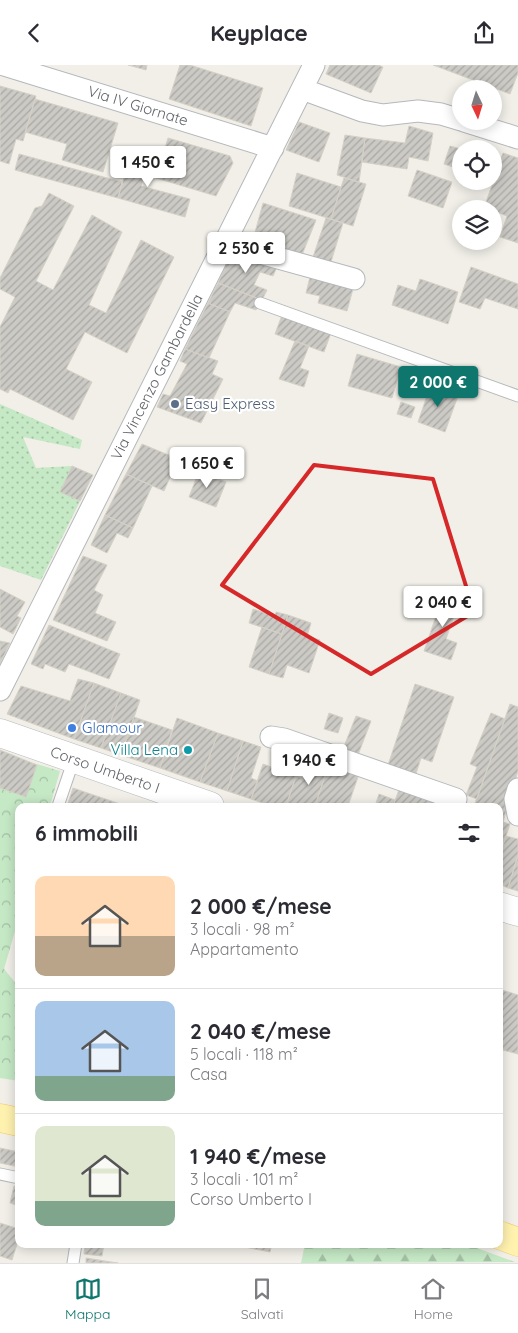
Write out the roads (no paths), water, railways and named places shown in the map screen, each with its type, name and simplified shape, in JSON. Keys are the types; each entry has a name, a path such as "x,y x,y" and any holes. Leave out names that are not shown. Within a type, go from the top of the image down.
{"main road":[{"path":"0,1118 15,1121"},
{"path":"503,1236 518,1242"}],"street":[{"name":"Via IV Giornate","path":"4,65 273,148"},
{"name":"Via Vincenzo Gambardella","path":"0,689 211,283 224,243 314,65"},
{"path":"302,89 362,111 383,115 418,111 452,118"},
{"path":"492,130 518,138"},
{"path":"224,243 354,279"},
{"name":"Corso Umberto I","path":"0,733 201,803"},
{"path":"270,737 284,739 456,799 455,803"},
{"path":"518,789 515,799 518,815"},
{"path":"503,907 518,912"}],"lane":[{"path":"260,303 518,396"},
{"path":"59,803 74,759"},
{"path":"0,1174 15,1177"},
{"path":"73,1263 75,1248"}],"place":[{"name":"Easy Express","path":"175,404"},
{"name":"Glamour","path":"72,728"},
{"name":"Villa Lena","path":"188,750"}]}
